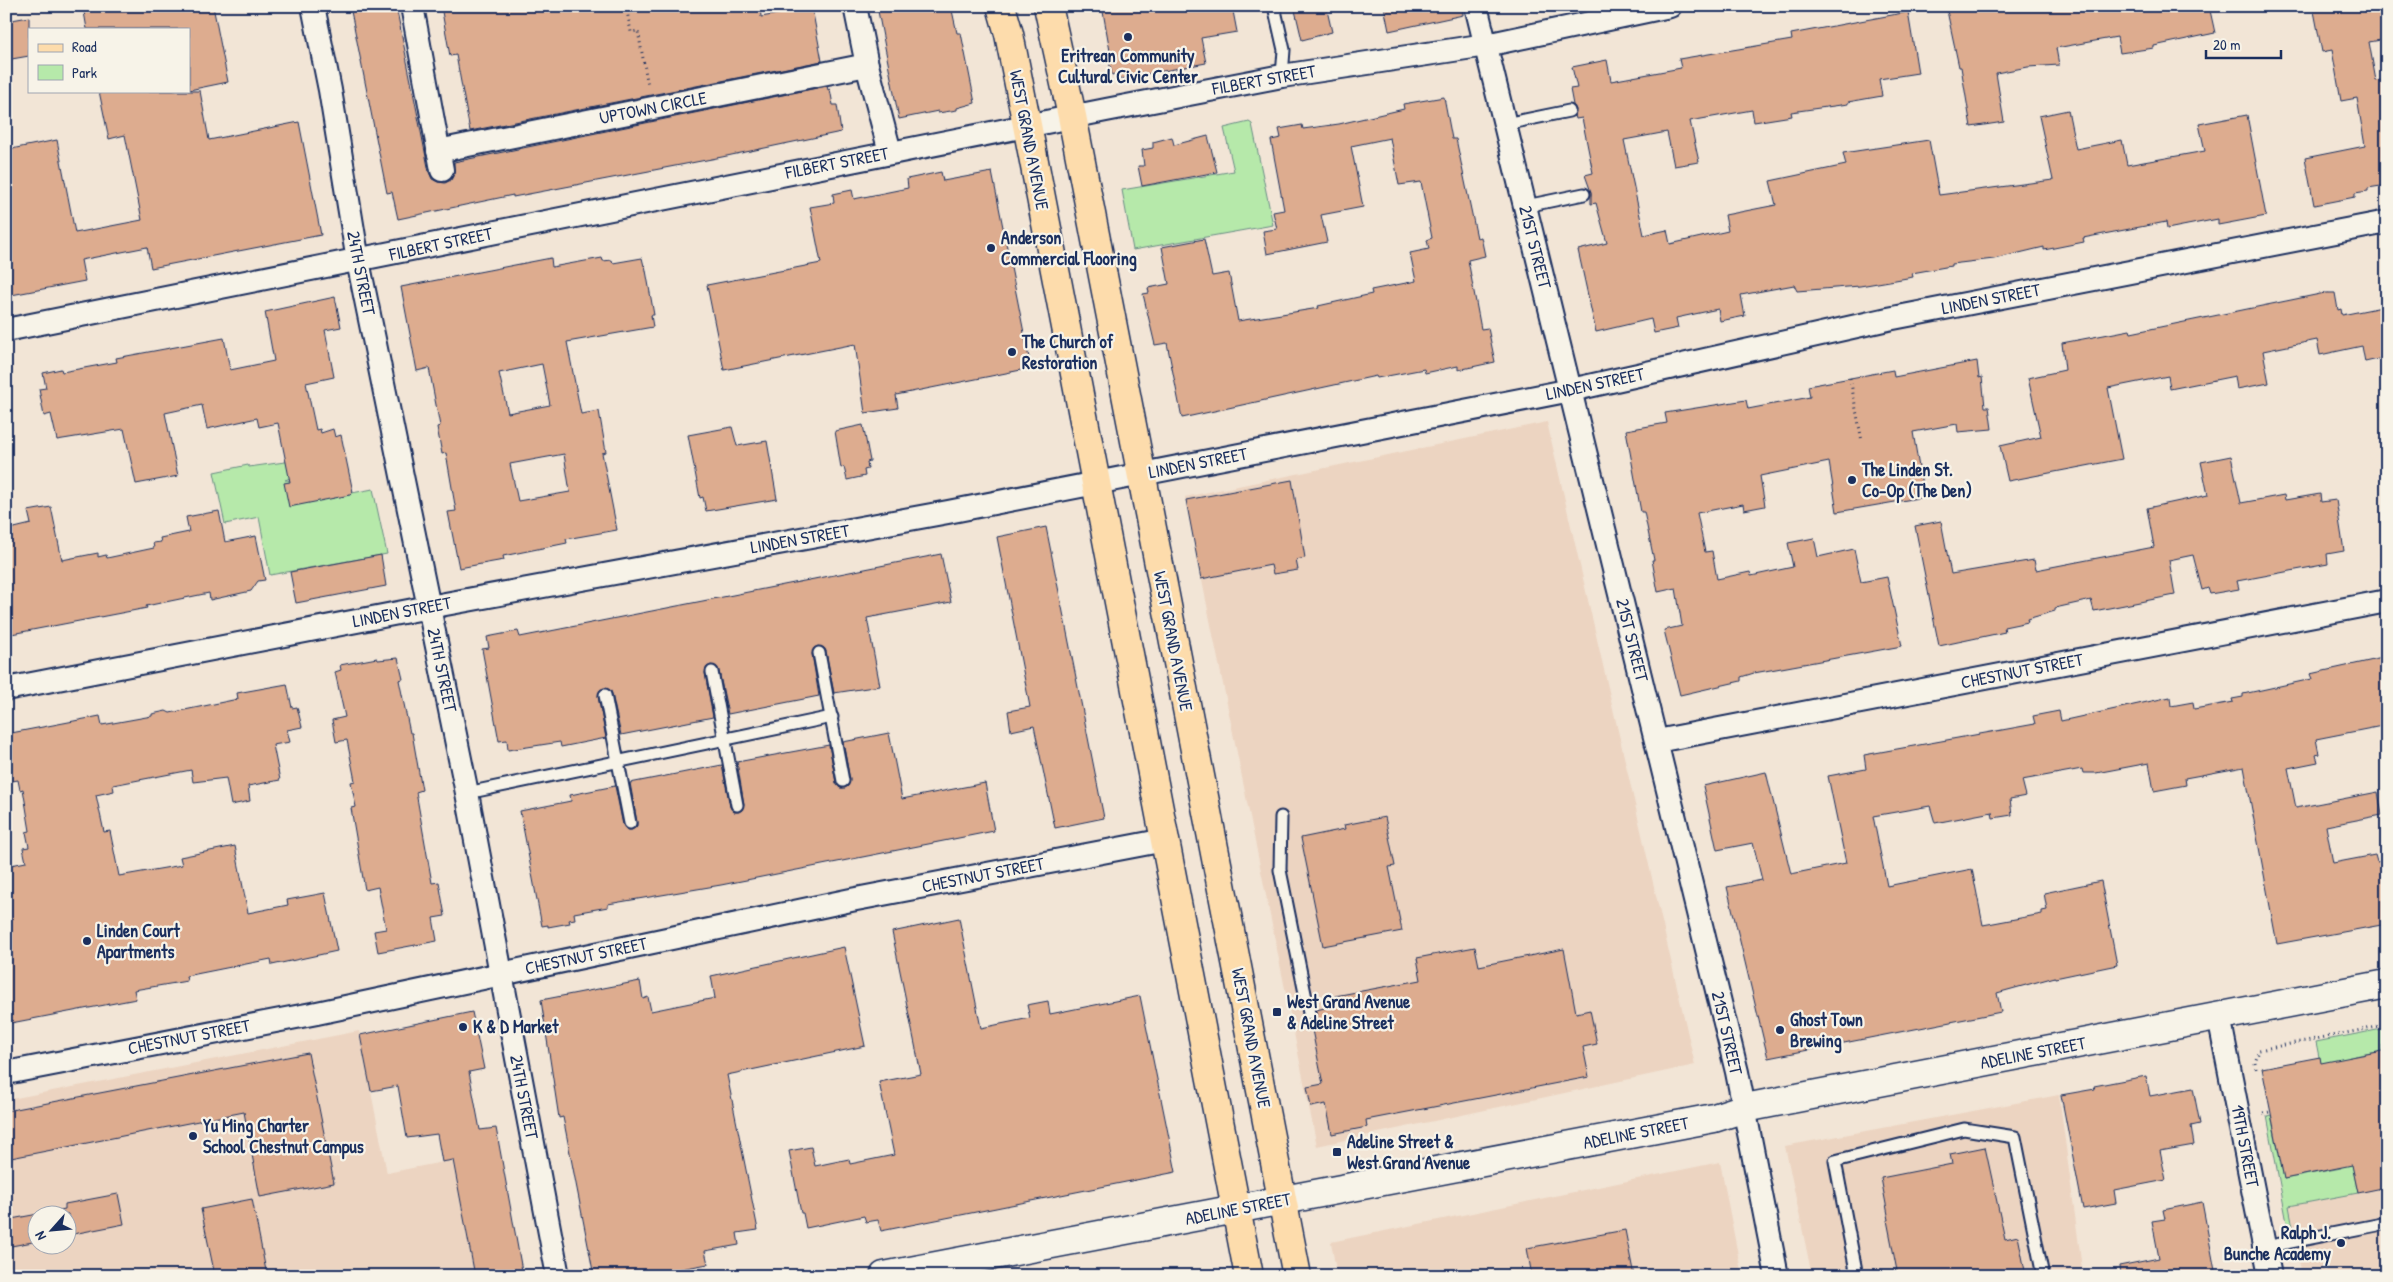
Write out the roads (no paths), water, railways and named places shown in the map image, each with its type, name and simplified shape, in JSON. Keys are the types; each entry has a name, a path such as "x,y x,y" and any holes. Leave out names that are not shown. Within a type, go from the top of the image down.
{"main road":[{"name":"WEST GRAND AVENUE","path":"1000,6 1008,34 1027,126 1249,1276"},
{"name":"WEST GRAND AVENUE","path":"1048,6 1072,116 1297,1276"},
{"name":"ADELINE STREET","path":"884,1276 1714,1118 1745,1108 2387,984"}],"street":[{"name":"24TH STREET","path":"313,6 330,90 358,261 467,793 558,1276"},
{"name":"UPTOWN CIRCLE","path":"412,6 440,160 653,108 867,66"},
{"path":"855,6 867,66 890,152"},
{"name":"21ST STREET","path":"1476,6 1658,741 1745,1108 1778,1276"},
{"name":"FILBERT STREET","path":"6,330 358,261 1072,116 1282,76 1486,45 1670,6"},
{"name":"LINDEN STREET","path":"6,689 429,607 1095,483 1571,390 1888,319 2387,222"},
{"name":"CHESTNUT STREET","path":"1658,741 2387,601"},
{"name":"CHESTNUT STREET","path":"6,1073 500,975 851,900 1166,840"},
{"name":"19TH STREET","path":"2219,1016 2270,1276"}],"lane":[{"path":"1274,6 1284,50 1282,76"},
{"path":"1505,124 1569,111"},
{"path":"1526,206 1584,194"},
{"path":"819,653 843,781"},
{"path":"712,672 737,805"},
{"path":"605,695 630,823"},
{"path":"467,793 618,760 832,717"},
{"path":"1281,817 1280,870 1310,1013"},
{"path":"1858,1276 1835,1161 1964,1129 2015,1137 2043,1276"},
{"path":"2265,1247 2387,1223"}],"place":[{"name":"Eritrean Community Cultural Civic Center","path":"1128,37"},
{"name":"Anderson Commercial Flooring","path":"991,248"},
{"name":"The Church of Restoration","path":"1012,352"},
{"name":"The Linden St. Co-Op (The Den)","path":"1852,480"},
{"name":"Linden Court Apartments","path":"87,941"},
{"name":"West Grand Avenue & Adeline Street","path":"1277,1012"},
{"name":"K & D Market","path":"463,1027"},
{"name":"Ghost Town Brewing","path":"1780,1030"},
{"name":"Yu Ming Charter School Chestnut Campus","path":"193,1136"},
{"name":"Adeline Street & West Grand Avenue","path":"1337,1152"},
{"name":"Ralph J. Bunche Academy","path":"2341,1243"}]}
